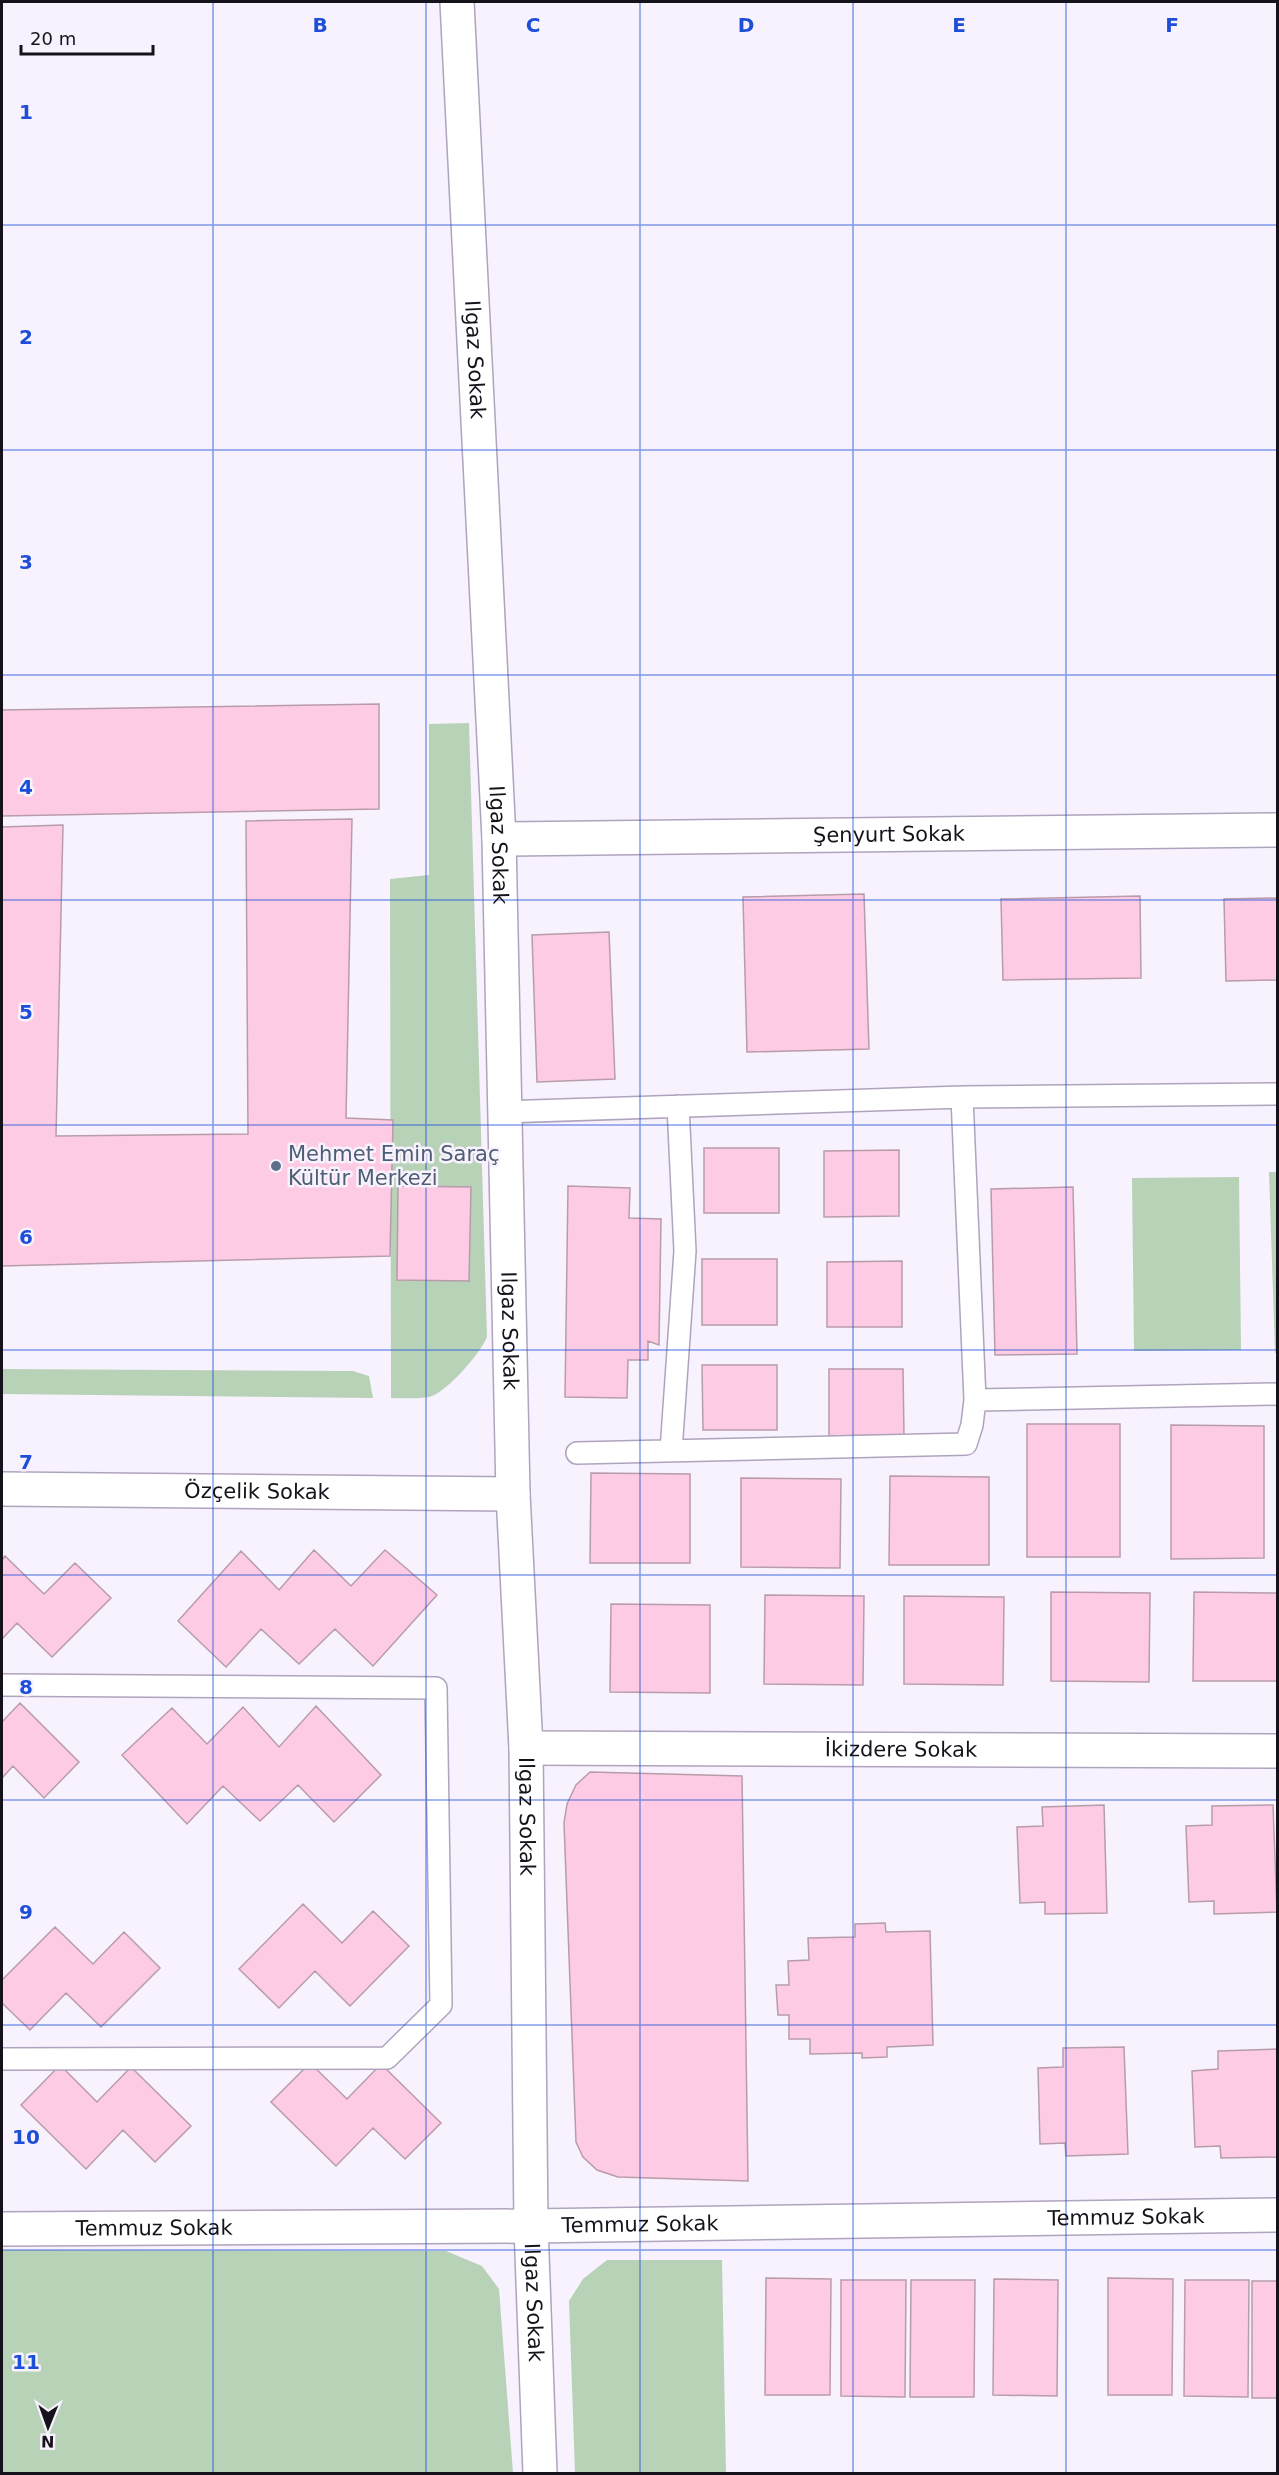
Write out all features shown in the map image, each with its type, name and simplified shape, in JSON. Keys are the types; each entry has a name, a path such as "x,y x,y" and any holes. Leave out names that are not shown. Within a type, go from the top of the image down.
{"street":[{"name":"Ilgaz Sokak","path":"457,2 499,839 513,1494 526,1748 531,2226 540,2474"},
{"name":"Şenyurt Sokak","path":"499,839 1278,830"},
{"name":"Özçelik Sokak","path":"2,1489 513,1494"},
{"name":"İkizdere Sokak","path":"526,1748 1278,1751"},
{"name":"Temmuz Sokak","path":"2,2229 531,2226 1278,2215"}],"lane":[{"path":"504,1112 962,1097 1278,1094"},
{"path":"577,1453 966,1444 972,1425 975,1400 962,1097"},
{"path":"671,1451 685,1251 678,1106"},
{"path":"975,1400 1278,1394"},
{"path":"2,1685 436,1688 441,2004 387,2058 2,2060"}],"green space":[{"path":"469,723 487,1337 478,1353 444,1389 424,1398 391,1398 390,879 429,875 429,724"},
{"path":"1269,1172 1278,1172 1277,1353 1275,1353"},
{"path":"1239,1177 1241,1350 1134,1351 1132,1178"},
{"path":"2,1369 353,1371 369,1376 373,1398 2,1394"},
{"path":"2,2250 446,2251 482,2266 499,2289 513,2473 2,2473"},
{"path":"607,2260 722,2260 726,2473 575,2473 569,2301 583,2279"}],"building":[{"path":"379,704 379,809 2,816 2,710"},
{"path":"352,819 346,1118 393,1120 390,1256 2,1266 2,827 63,825 56,1136 248,1134 246,821"},
{"path":"864,894 869,1049 747,1052 743,897"},
{"path":"1140,896 1141,978 1003,980 1001,899"},
{"path":"1278,898 1278,980 1226,981 1224,899"},
{"path":"609,932 615,1079 537,1082 532,935"},
{"path":"704,1148 779,1148 779,1213 704,1213"},
{"path":"899,1150 899,1216 824,1217 824,1151"},
{"path":"398,1186 471,1187 469,1281 397,1280"},
{"path":"568,1186 630,1188 629,1218 661,1219 659,1345 648,1341 648,1360 628,1360 627,1398 565,1397"},
{"path":"1073,1187 1077,1354 995,1355 991,1189"},
{"path":"702,1259 777,1259 777,1325 702,1325"},
{"path":"902,1261 902,1327 827,1327 827,1262"},
{"path":"702,1365 777,1365 777,1430 703,1430"},
{"path":"829,1369 903,1369 904,1435 829,1436"},
{"path":"1027,1424 1120,1424 1120,1557 1027,1557"},
{"path":"1171,1425 1264,1426 1264,1558 1171,1559"},
{"path":"591,1473 690,1474 690,1563 590,1563"},
{"path":"890,1476 989,1477 989,1565 889,1565"},
{"path":"741,1478 841,1479 840,1568 741,1567"},
{"path":"314,1550 351,1586 385,1550 437,1595 373,1666 335,1629 299,1664 261,1629 226,1667 178,1621 241,1551 279,1590"},
{"path":"5,1556 44,1594 75,1563 111,1598 52,1657 17,1623 2,1639 2,1560"},
{"path":"1051,1592 1150,1593 1149,1682 1051,1681"},
{"path":"1194,1592 1278,1593 1278,1681 1193,1681"},
{"path":"765,1595 864,1596 863,1685 764,1684"},
{"path":"904,1596 1004,1597 1003,1685 904,1684"},
{"path":"611,1604 710,1605 710,1693 610,1692"},
{"path":"20,1703 79,1762 44,1798 13,1766 2,1778 2,1722"},
{"path":"316,1706 381,1775 334,1822 298,1785 260,1821 223,1786 187,1824 122,1755 172,1708 207,1744 243,1707 279,1747"},
{"path":"590,1772 742,1776 748,2181 618,2177 597,2170 583,2157 576,2142 564,1823 567,1804 576,1785"},
{"path":"1104,1805 1107,1913 1045,1914 1045,1902 1020,1903 1017,1827 1043,1826 1042,1807"},
{"path":"1273,1805 1277,1912 1214,1914 1214,1901 1189,1902 1186,1826 1212,1825 1212,1806"},
{"path":"303,1904 342,1943 373,1911 409,1946 350,2006 315,1971 279,2008 239,1969"},
{"path":"885,1923 886,1932 930,1931 933,2045 887,2047 887,2057 862,2058 862,2053 810,2054 810,2039 789,2039 789,2015 778,2015 776,1985 789,1985 788,1961 809,1960 808,1938 855,1937 855,1924"},
{"path":"55,1927 93,1964 124,1932 160,1968 101,2027 66,1993 30,2030 2,2003 2,1980"},
{"path":"1124,2047 1128,2154 1066,2156 1065,2143 1040,2144 1038,2068 1063,2067 1063,2048"},
{"path":"1278,2049 1278,2157 1221,2158 1220,2146 1195,2147 1192,2071 1218,2069 1218,2051"},
{"path":"310,2063 347,2099 381,2064 441,2123 405,2159 373,2128 336,2166 271,2102"},
{"path":"60,2065 97,2102 131,2067 191,2126 155,2162 123,2130 86,2169 21,2105"},
{"path":"766,2278 831,2279 830,2395 765,2395"},
{"path":"1108,2278 1173,2279 1172,2395 1108,2395"},
{"path":"994,2279 1058,2280 1057,2396 993,2395"},
{"path":"841,2280 906,2280 905,2397 841,2396"},
{"path":"911,2280 975,2280 974,2397 910,2397"},
{"path":"1185,2280 1249,2280 1248,2397 1184,2396"},
{"path":"1252,2281 1278,2281 1278,2398 1252,2398"}],"place":[{"name":"Mehmet Emin Saraç Kültür Merkezi","path":"276,1166"}]}
